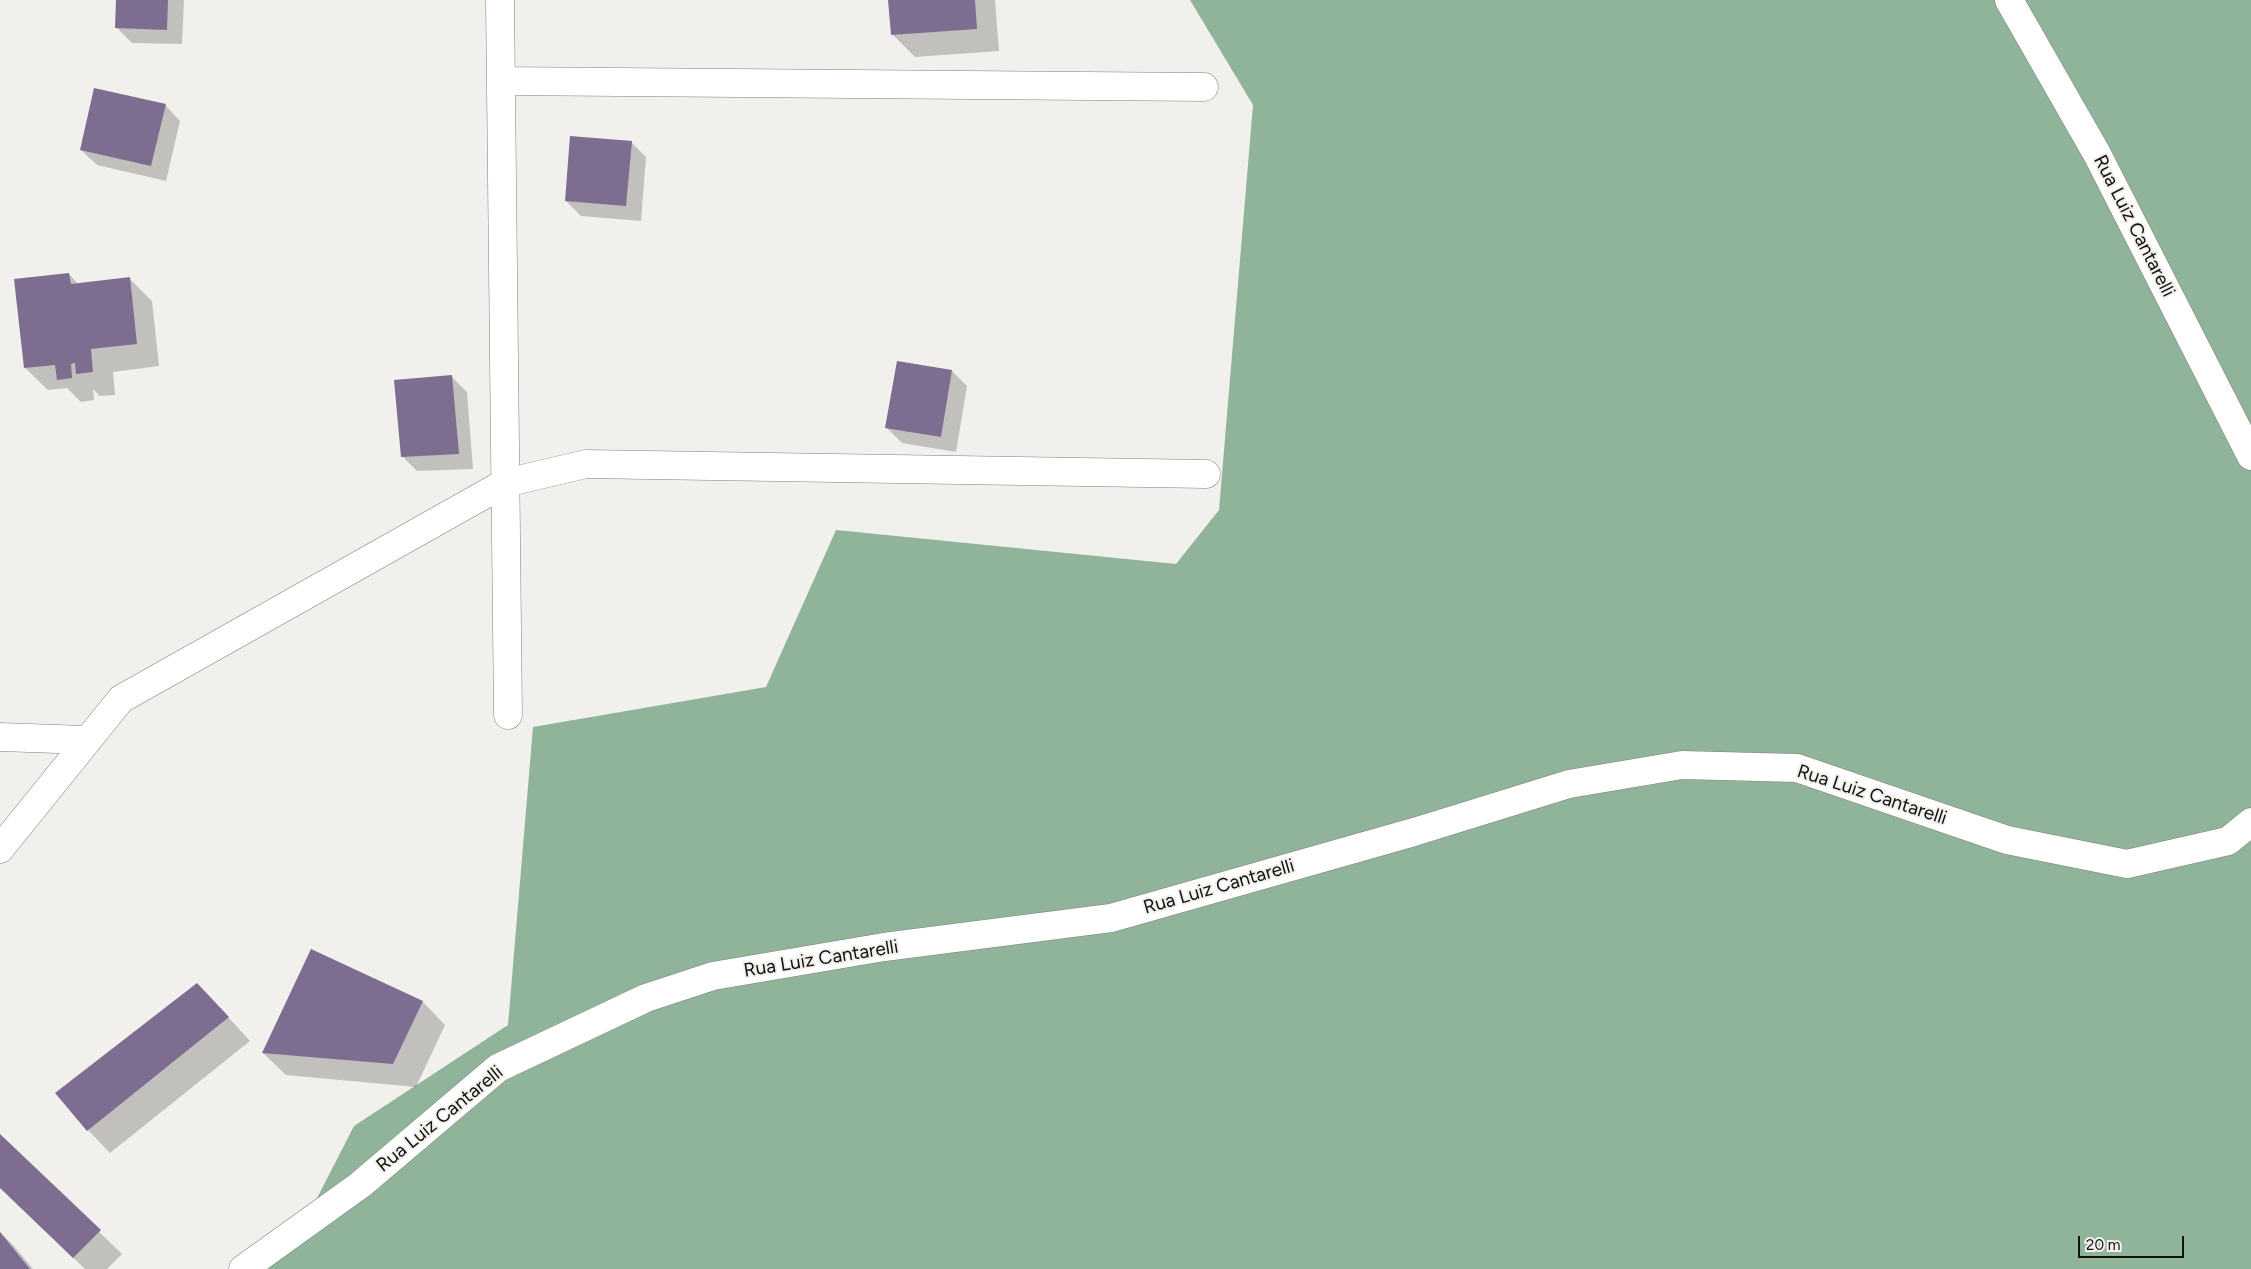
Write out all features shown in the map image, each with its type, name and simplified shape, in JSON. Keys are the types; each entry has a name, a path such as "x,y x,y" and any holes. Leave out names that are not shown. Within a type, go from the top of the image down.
{"street":[{"path":"500,0 508,716"},
{"name":"Rua Luiz Cantarelli","path":"2009,0 2098,154 2251,456"},
{"path":"501,81 1204,87"},
{"path":"0,849 120,699 505,482 586,464 1206,474"},
{"path":"0,737 86,740"},
{"name":"Rua Luiz Cantarelli","path":"244,1269 360,1185 498,1068 646,998 713,976 884,948 1111,918 1414,832 1569,784 1682,765 1797,768 2007,840 2127,864 2228,841 2251,822"}],"green space":[{"path":"1190,0 2251,0 2251,1269 231,1269 314,1204 354,1126 508,1025 533,727 766,687 836,530 1176,564 1219,510 1253,105"}],"building":[{"path":"116,0 168,0 167,30 115,28"},
{"path":"888,0 975,0 977,29 891,35"},
{"path":"94,88 166,104 151,166 80,150"},
{"path":"570,136 632,141 626,206 565,201"},
{"path":"69,273 71,284 130,277 137,344 91,349 93,372 76,374 75,363 71,364 72,378 57,380 55,365 24,368 14,279"},
{"path":"897,361 952,370 941,437 885,428"},
{"path":"452,375 459,454 401,457 394,380"},
{"path":"311,949 423,1001 393,1064 262,1053"},
{"path":"197,983 229,1017 87,1131 55,1093"},
{"path":"0,1134 101,1230 73,1258 0,1188"},
{"path":"0,1232 30,1269 0,1269"}]}
